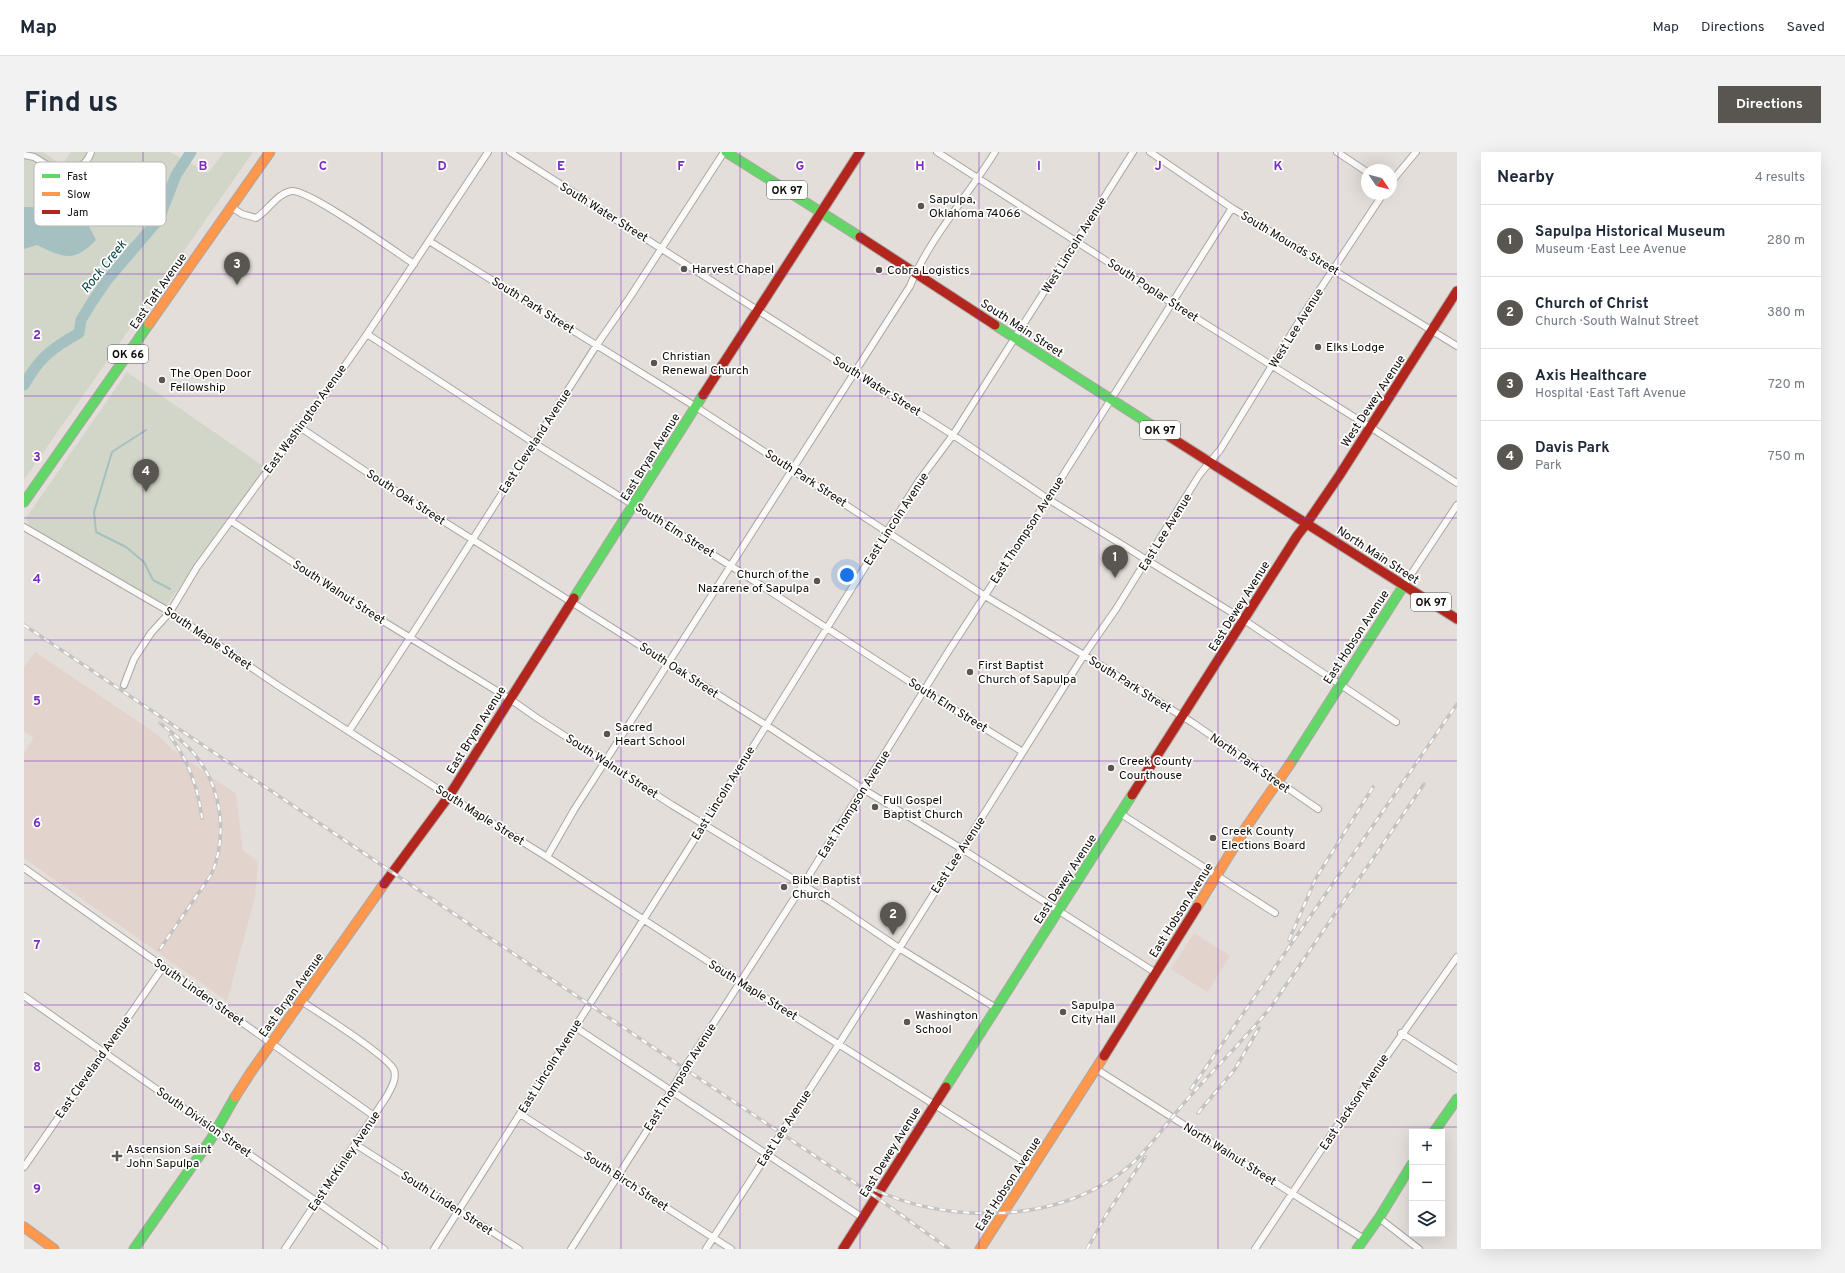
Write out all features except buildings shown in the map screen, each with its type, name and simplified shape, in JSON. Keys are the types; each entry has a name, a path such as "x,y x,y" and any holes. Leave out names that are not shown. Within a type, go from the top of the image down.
{"main road":[{"name":"East Taft Avenue","path":"24,502 270,152"},
{"name":"South Main Street","path":"725,152 916,272 1015,338 1307,523"},
{"name":"East Bryan Avenue","path":"134,1249 211,1139 242,1084 448,796 860,152"},
{"name":"West Dewey Avenue","path":"1307,523 1457,291"},
{"name":"North Main Street","path":"1307,523 1457,619"},
{"name":"East Dewey Avenue","path":"844,1249 996,1008 1307,523"},
{"name":"East Hobson Avenue","path":"980,1249 1096,1070 1216,875 1278,782 1404,585"},
{"path":"1436,1129 1456,1103"},
{"path":"1357,1249 1379,1218 1411,1165"},
{"path":"24,1227 54,1249"}],"street":[{"path":"85,162 90,157 91,152"},
{"name":"East Washington Avenue","path":"124,685 134,659 151,633 170,612 197,567 301,428 367,334 488,152"},
{"name":"South Water Street","path":"510,152 953,434 1048,499 1148,559 1244,620 1396,722"},
{"name":"East Cleveland Avenue","path":"349,731 596,346 725,152"},
{"name":"South Poplar Street","path":"937,152 1457,483"},
{"path":"547,857 605,762 856,373 910,286 916,272 996,152"},
{"name":"West Lincoln Avenue","path":"1015,338 1133,152"},
{"name":"South Mounds Street","path":"1150,152 1232,208 1457,346"},
{"path":"1337,152 1361,168"},
{"path":"1397,175 1416,152"},
{"path":"24,155 34,157 42,162"},
{"path":"231,207 242,214 256,218 263,214 282,194 293,191 302,193 339,214 414,264"},
{"name":"West Lee Avenue","path":"1210,462 1220,450 1272,365 1378,200"},
{"name":"East Thompson Avenue","path":"571,1249 1232,208"},
{"name":"South Park Street","path":"430,241 696,407 985,596 1084,655 1182,717"},
{"name":"South Elm Street","path":"367,334 534,443 731,566 924,691 1024,752"},
{"name":"East Lincoln Avenue","path":"434,1249 644,919 918,482 953,434 1015,338"},
{"name":"South Oak Street","path":"301,428 472,540 766,725 863,790 962,849 1156,973"},
{"name":"East Lee Avenue","path":"706,1249 839,1044 1084,655 1148,559 1200,474 1210,462"},
{"path":"1404,585 1457,505"},
{"name":"South Walnut Street","path":"231,521 360,607 510,699 605,762 803,885 899,948 996,1008"},
{"name":"South Maple Street","path":"24,527 170,612 280,687 448,796 547,857 740,982 1033,1167"},
{"name":"North Park Street","path":"1182,717 1318,809"},
{"path":"1120,814 1275,913"},
{"name":"South Linden Street","path":"24,868 374,1116"},
{"name":"East Jackson Avenue","path":"1255,1249 1401,1034 1457,957"},
{"name":"East Cleveland Avenue","path":"24,1167 163,967"},
{"name":"South Division Street","path":"24,996 384,1249"},
{"name":"East McKinley Avenue","path":"285,1249 356,1144 393,1085 395,1078 394,1070 383,1057 301,1001"},
{"path":"575,1027 863,1218"},
{"path":"1401,1034 1457,1069"},
{"name":"North Walnut Street","path":"1096,1070 1364,1239"},
{"name":"South Birch Street","path":"520,1114 731,1249"},
{"name":"South Linden Street","path":"356,1144 519,1249"},
{"path":"1379,1218 1419,1249"}],"shaded area":[{"path":"24,152 43,152 58,162 34,162 34,226 166,226 166,162 64,162 71,152 170,152 208,173 224,152 253,152 24,480"},
{"path":"127,372 266,468 166,606 30,527 26,518"},
{"path":"35,652 155,733 173,750 236,794 243,850 258,862 255,897 227,1001 24,858 24,753 34,738 24,731 24,667"},
{"path":"1194,933 1230,956 1207,992 1171,969"}],"water":[{"path":"24,207 34,207 34,226 89,226 96,240 81,252 68,256 55,253 37,245 24,249"}],"waterway":[{"name":"Rock Creek","path":"166,201 176,175 191,152"},
{"name":"Rock Creek","path":"24,385 35,367 47,354 79,333 81,320 107,280 153,226"},
{"path":"146,430 112,452 94,512 96,532 126,547 144,562 153,580 170,589"}],"railway":[{"path":"24,625 876,1197 949,1249"},
{"path":"1191,1089 1457,704"},
{"path":"160,723 188,747 205,769 217,798 221,829 216,860 211,875 160,949"},
{"path":"170,736 177,745 192,775 202,818"},
{"path":"871,1188 900,1200 931,1208 963,1212 995,1213 1027,1210 1058,1203 1088,1192 1126,1169 1153,1142 1185,1102 1271,1007 1424,784"},
{"path":"1289,940 1316,878 1373,787"},
{"path":"1198,1113 1235,1069 1259,1028"},
{"path":"1087,1249 1106,1215 1145,1157"}],"traffic: fast":[{"path":"726,152 860,237"},
{"path":"24,502 149,324"},
{"path":"995,325 1170,437"},
{"path":"574,598 703,395"},
{"path":"1290,764 1404,585"},
{"path":"946,1087 1132,795"},
{"path":"134,1249 211,1139 235,1097"},
{"path":"1436,1129 1457,1099"},
{"path":"1357,1249 1379,1218 1411,1165"}],"traffic: slow":[{"path":"149,324 270,152"},
{"path":"1197,907 1247,826 1290,764"},
{"path":"235,1097 251,1072 384,884"},
{"path":"980,1249 1104,1056"},
{"path":"24,1227 54,1249"}],"traffic: jam":[{"path":"703,395 860,152"},
{"path":"860,237 995,325"},
{"path":"1307,523 1339,476 1457,291"},
{"path":"1170,437 1457,619"},
{"path":"1132,795 1297,536 1307,523"},
{"path":"384,884 449,796 574,598"},
{"path":"1104,1056 1197,907"},
{"path":"843,1249 946,1087"}],"place":[{"name":"Sapulpa, Oklahoma 74066","path":"921,206"},
{"name":"Harvest Chapel","path":"684,269"},
{"name":"Cobra Logistics","path":"879,270"},
{"name":"Axis Healthcare","path":"237,285"},
{"name":"Elks Lodge","path":"1318,347"},
{"name":"Christian Renewal Church","path":"654,363"},
{"name":"The Open Door Fellowship","path":"162,380"},
{"name":"Davis Park","path":"146,492"},
{"name":"Sapulpa Historical Museum","path":"1115,578"},
{"name":"Church of the Nazarene of Sapulpa","path":"817,581"},
{"name":"First Baptist Church of Sapulpa","path":"970,672"},
{"name":"Sacred Heart School","path":"607,734"},
{"name":"Creek County Courthouse","path":"1111,768"},
{"name":"Full Gospel Baptist Church","path":"875,807"},
{"name":"Creek County Elections Board","path":"1213,838"},
{"name":"Bible Baptist Church","path":"784,887"},
{"name":"Church of Christ","path":"893,935"},
{"name":"Sapulpa City Hall","path":"1063,1012"},
{"name":"Washington School","path":"907,1022"},
{"name":"Ascension Saint John Sapulpa","path":"117,1156"}]}
